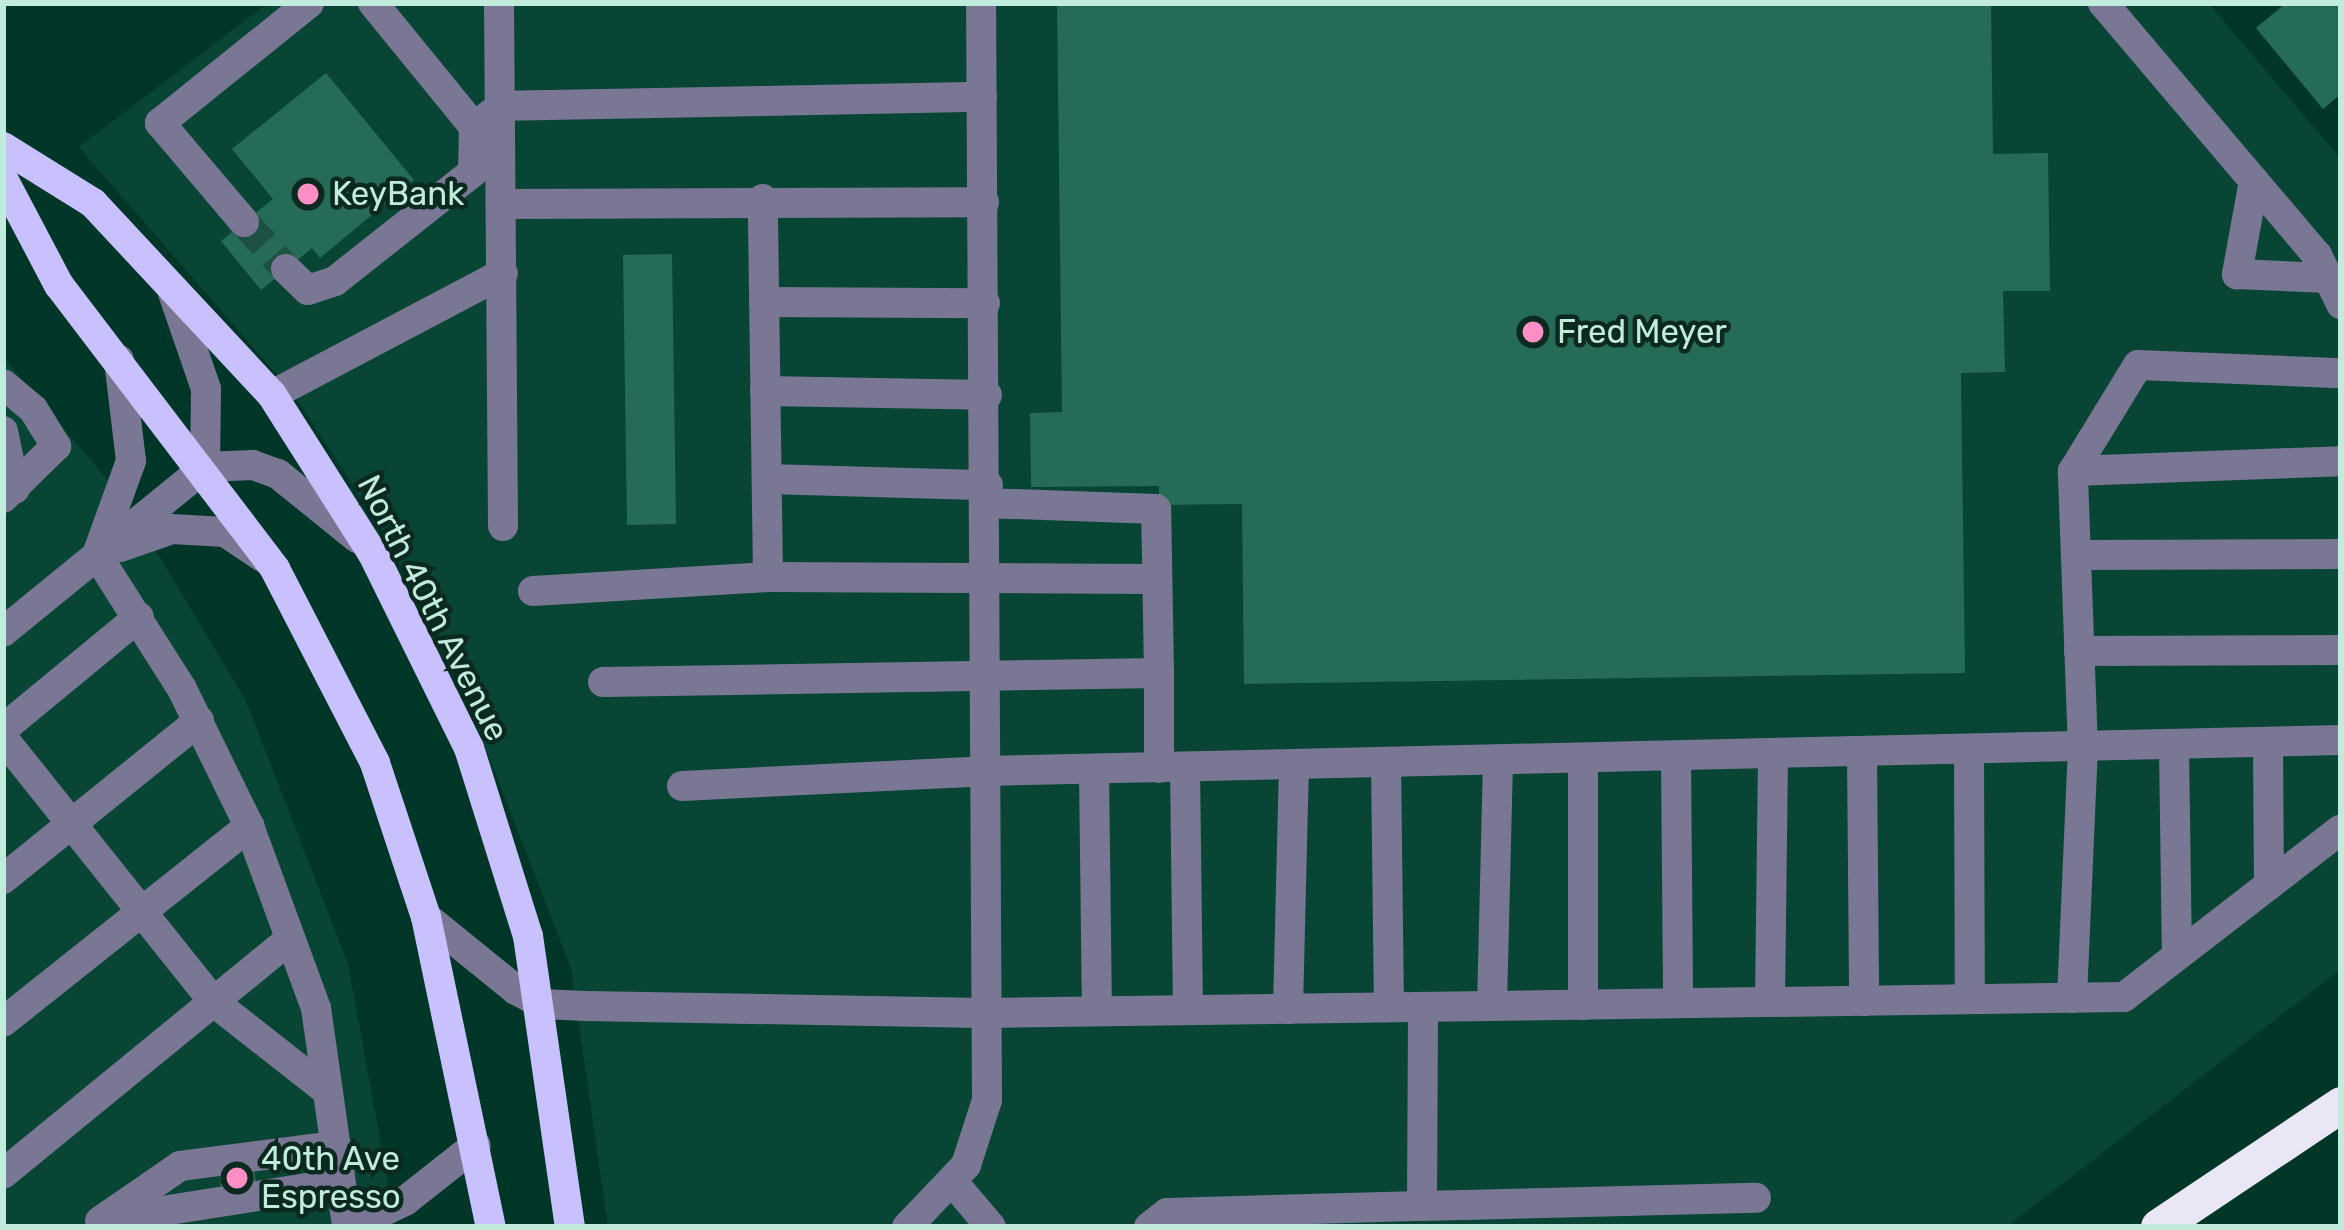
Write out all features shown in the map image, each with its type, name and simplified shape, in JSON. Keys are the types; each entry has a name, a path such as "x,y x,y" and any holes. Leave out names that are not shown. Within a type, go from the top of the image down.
{"highway":[{"path":"2159,1227 2341,1105"}],"main road":[{"name":"North 40th Avenue","path":"3,146 93,203 272,395 373,554 469,748 542,1004 570,1227"},
{"path":"3,179 59,285 205,467 275,569 375,764 426,917 491,1227"}],"lane":[{"path":"244,222 160,123 310,3"},
{"path":"286,269 308,290 335,281 473,172 474,127 373,3"},
{"path":"499,3 503,526"},
{"path":"907,1227 966,1165 987,1100 983,1013 988,494 981,3"},
{"path":"2103,3 2254,181 2335,291"},
{"path":"474,127 500,106 982,97"},
{"path":"2254,181 2237,274 2335,291"},
{"path":"502,204 763,199 984,202"},
{"path":"763,199 768,577"},
{"path":"272,395 503,273"},
{"path":"170,286 206,388 205,467"},
{"path":"764,302 985,303"},
{"path":"97,555 131,461 119,360"},
{"path":"2072,998 2083,749 2073,471 2138,365 2341,374"},
{"path":"3,384 33,410 56,446 9,493"},
{"path":"765,391 987,395"},
{"path":"3,431 9,493"},
{"path":"2073,471 2341,461"},
{"path":"3,632 205,467 253,465 278,474 373,554"},
{"path":"766,479 1156,509 1159,673 1172,767 1188,1010"},
{"path":"97,555 172,529 225,532 275,569"},
{"path":"2076,555 2341,554"},
{"path":"97,555 140,617 200,721 249,826 316,1008 348,1227 405,1201 476,1145"},
{"path":"533,591 768,577 1157,579"},
{"path":"140,617 3,734 214,1002 326,1090"},
{"path":"2079,651 2341,650"},
{"path":"603,682 1159,673"},
{"path":"3,879 200,721"},
{"path":"682,786 985,772 2341,740"},
{"path":"2268,743 2269,885"},
{"path":"2174,746 2177,955"},
{"path":"1969,752 1970,999"},
{"path":"1862,754 1864,1000"},
{"path":"1770,1002 1773,756"},
{"path":"1676,758 1678,1003"},
{"path":"1583,760 1583,1005"},
{"path":"1492,1006 1498,761"},
{"path":"1386,763 1389,1007"},
{"path":"1288,1009 1294,765"},
{"path":"1094,770 1097,1011"},
{"path":"3,1022 249,826"},
{"path":"426,917 484,969 542,1004 983,1013 2124,997 2341,829"},
{"path":"3,1174 290,939"},
{"path":"1422,1206 1423,1007"},
{"path":"334,1146 179,1166 100,1221 340,1183"},
{"path":"952,1181 991,1227"},
{"path":"1149,1227 1167,1213 1756,1198"}],"shaded area":[{"path":"268,3 2208,3 2341,159 2341,969 2006,1227 608,1227 571,968 454,666 378,524 293,393 79,147"},
{"path":"3,357 127,503 246,701 348,964 396,1227 3,1227"}],"building":[{"name":"Fred Meyer","path":"1057,3 1991,3 1993,154 2048,153 2050,291 2003,291 2005,372 1961,373 1965,673 1244,684 1242,504 1159,505 1159,486 1031,487 1030,413 1062,412"},
{"path":"2286,3 2341,3 2341,94 2323,109 2256,28"},
{"path":"326,73 414,180 320,258 312,248 261,290 221,241 273,199 232,149"},
{"path":"672,254 676,524 627,525 623,255"},
{"name":"40th Ave Espresso","path":"253,1164 257,1187 221,1192 219,1168"}],"tunnel":[{"path":"244,222 286,269"}],"place":[{"name":"KeyBank","path":"308,194"},
{"name":"Fred Meyer","path":"1533,332"},
{"name":"40th Ave Espresso","path":"237,1178"}]}
